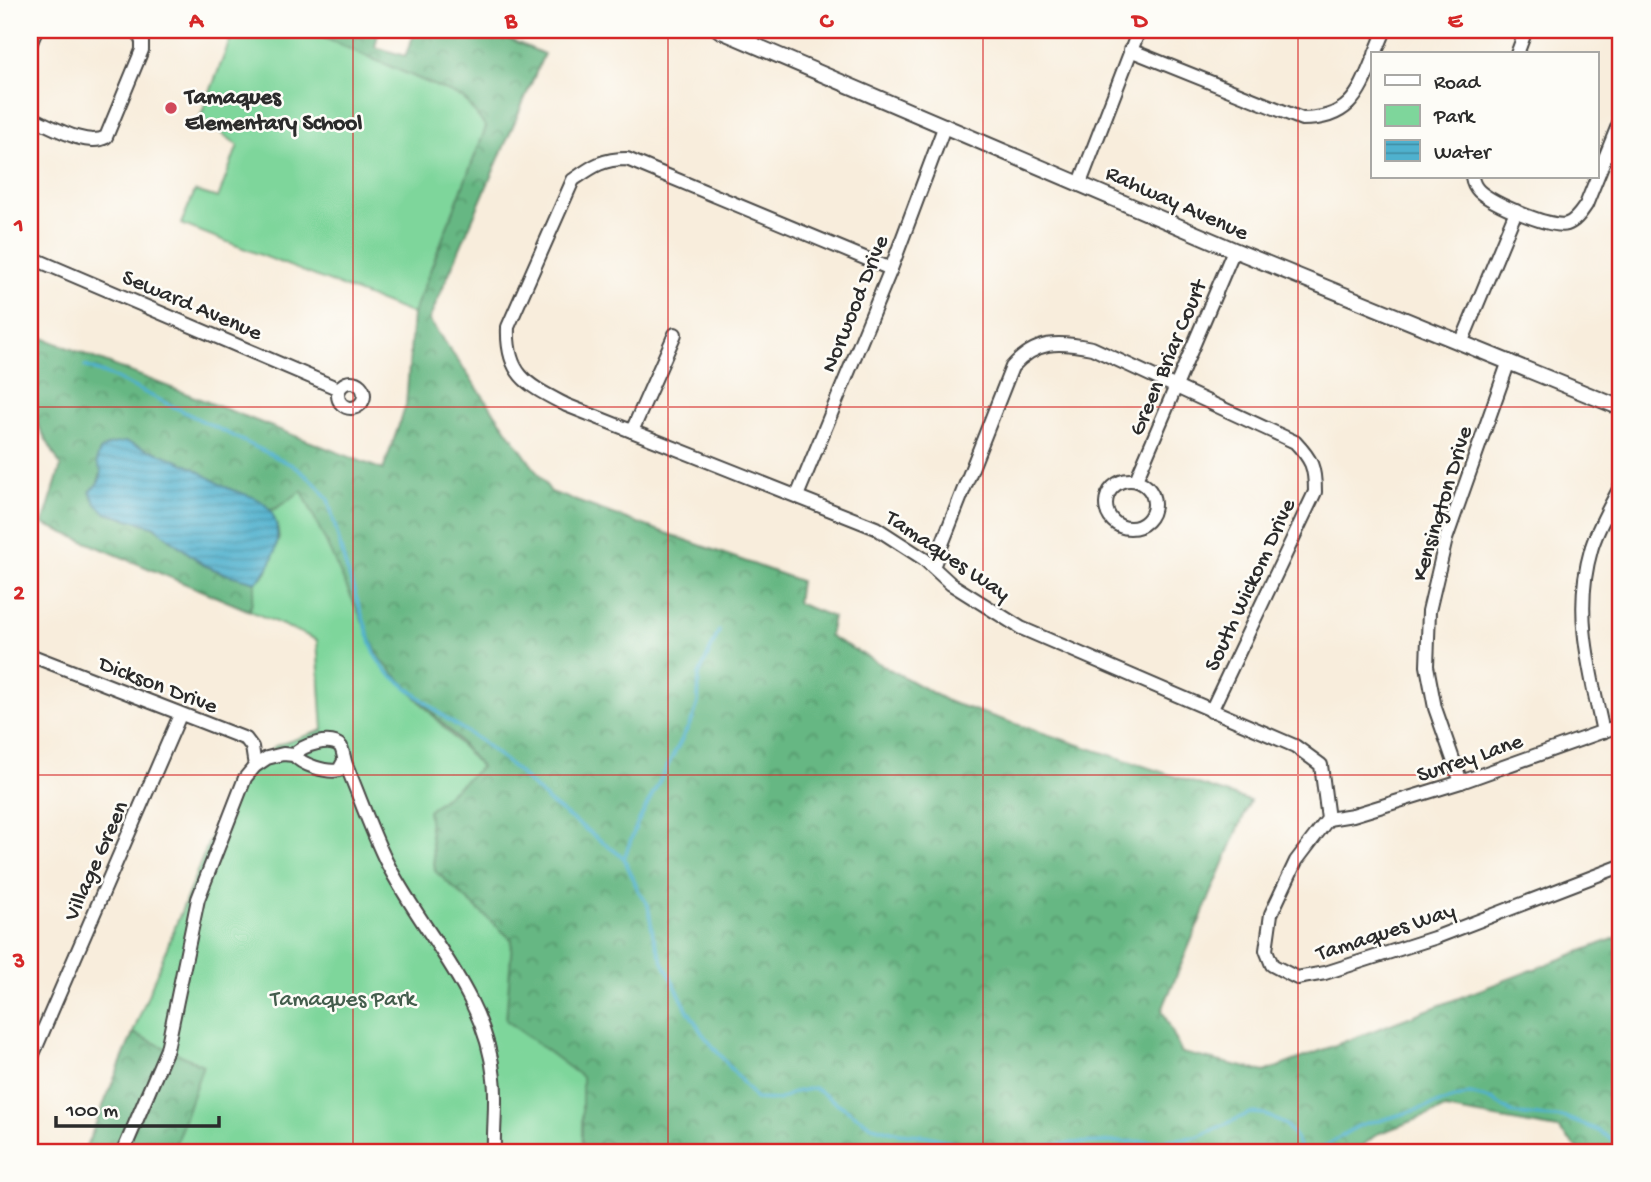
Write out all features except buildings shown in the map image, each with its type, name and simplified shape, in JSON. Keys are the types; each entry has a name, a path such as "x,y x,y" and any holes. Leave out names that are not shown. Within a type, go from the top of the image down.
{"street":[{"path":"30,45 36,30"},
{"path":"30,117 86,141 99,141 106,137 142,50 138,30"},
{"name":"Rahway Avenue","path":"719,30 1234,250 1621,408"},
{"path":"1080,183 1139,30"},
{"path":"1376,52 1385,30"},
{"path":"1518,52 1526,30"},
{"path":"1130,50 1302,119 1319,119 1349,103 1360,91 1371,64"},
{"path":"1598,172 1621,118"},
{"name":"Norwood Drive","path":"797,496 891,269 945,125"},
{"name":"Tamaques Way","path":"891,269 627,159 609,159 573,180 508,327 507,345 514,366 528,385 566,405 876,527 924,559 951,584 1021,628 1295,746 1321,765 1328,819 1296,861 1271,914 1266,950 1272,965 1297,978 1325,973 1434,938 1621,866"},
{"path":"1472,178 1483,195 1553,225 1567,224 1580,215 1596,178"},
{"path":"1462,341 1516,211"},
{"name":"Green Briar Court","path":"1136,480 1234,250"},
{"name":"Seward Avenue","path":"30,257 339,389"},
{"path":"632,431 675,334"},
{"name":"South Wickom Drive","path":"933,567 1012,366 1026,352 1043,346 1067,343 1092,348 1295,442 1309,456 1315,472 1315,492 1211,711"},
{"name":"Kensington Drive","path":"1461,782 1435,708 1427,666 1429,611 1446,539 1509,361"},
{"path":"1136,480 1152,493 1154,508 1148,522 1126,529 1111,520 1107,513 1106,498 1121,481 1136,480"},
{"path":"1604,732 1586,650 1582,597 1591,548 1621,485"},
{"name":"Dickson Drive","path":"30,655 246,739 252,747 255,765"},
{"name":"Village Green","path":"30,1061 180,715"},
{"name":"Surrey Lane","path":"1328,819 1353,816 1461,782 1621,725"},
{"path":"123,1152 167,1049 201,890 245,778 255,765 275,756 294,755 301,749 333,741 341,747 371,829 390,869 478,1014 494,1077 494,1152"},
{"path":"294,755 299,761 333,771 339,770 344,761"}],"green space":[{"path":"234,30 306,30 463,98 486,127 413,314 181,224 195,191 218,198 238,145 200,118"},
{"path":"306,30 379,30 375,47 405,56 416,30 488,30 544,54 429,320 551,492 800,581 797,603 833,617 829,636 949,702 1250,801 1162,1010 1182,1053 1265,1072 1621,936 1621,1152 1581,1152 1558,1129 1445,1109 1377,1134 1355,1152 582,1152 581,1077 506,1020 512,940 435,871 428,811 481,767 456,737 380,659 302,492 270,510 254,499 154,452 101,473 98,482 106,513 153,526 204,565 256,582 250,611 43,524 61,466 30,411 30,333 383,470 406,405 413,314 486,127 463,98"},
{"name":"Tamaques Park","path":"302,491 380,659 481,767 428,811 435,871 512,940 506,1020 582,1077 582,1152 173,1152 203,1065 133,1033 218,819 255,766 275,746 323,730 317,640 250,611 256,582 266,573 279,538 270,510"},
{"path":"133,1033 203,1065 173,1152 84,1152"}],"water":[{"path":"127,442 189,465 226,487 261,501 269,509 275,519 277,542 270,564 256,582 204,565 153,526 106,513 96,504 90,492 101,475 97,463 100,451 107,446"}],"waterway":[{"path":"85,366 113,377 294,466 314,482 328,499 345,564 376,657 386,671 447,719 482,742 549,802 624,858 648,905 653,935 662,960 687,1009 702,1033 756,1099 778,1100 795,1092 814,1088 872,1126 898,1133 928,1136 988,1152 1073,1143 1158,1141 1197,1137 1250,1113 1264,1114 1286,1125 1296,1138 1301,1152"},
{"path":"624,858 637,824 693,718 698,703 699,675 719,631"},
{"path":"1314,1152 1354,1128 1370,1122 1470,1094 1493,1100 1514,1114 1566,1118 1597,1130 1616,1142 1621,1149"}],"place":[{"name":"Tamaques Elementary School","path":"171,108"}]}
